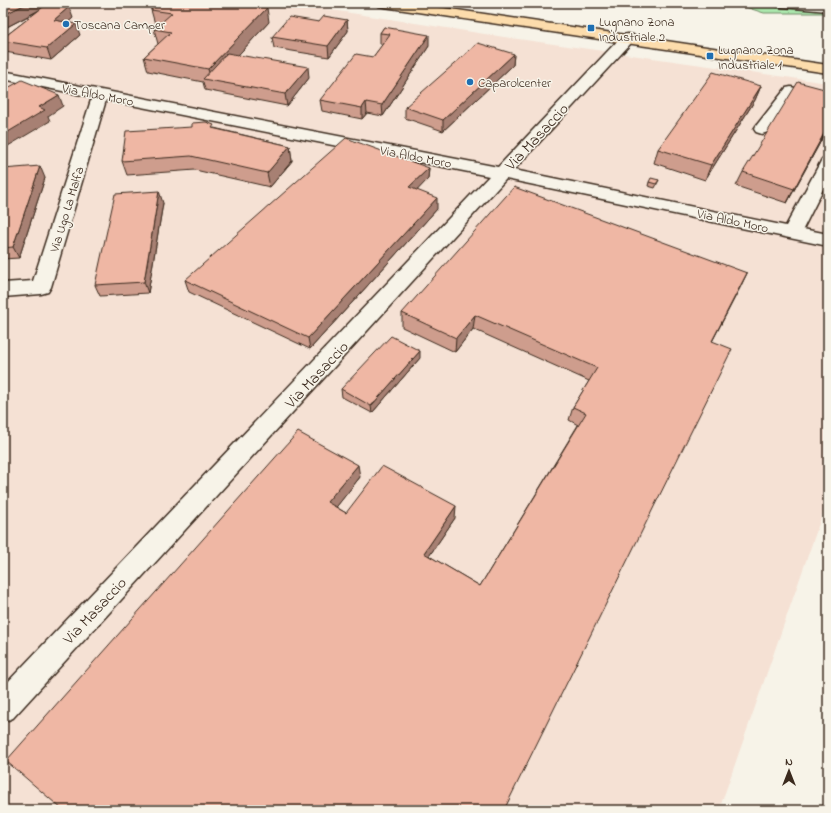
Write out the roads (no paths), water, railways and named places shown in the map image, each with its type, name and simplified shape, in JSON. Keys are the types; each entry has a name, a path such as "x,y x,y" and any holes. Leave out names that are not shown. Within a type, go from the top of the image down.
{"main road":[{"path":"384,3 628,38 828,69"}],"street":[{"path":"782,3 828,7"},
{"name":"Via Masaccio","path":"3,708 628,38"},
{"name":"Via Aldo Moro","path":"3,75 502,173 828,240"},
{"path":"762,129 791,91 828,101"},
{"name":"Via Ugo La Malfa","path":"3,290 41,286 100,95"},
{"path":"792,232 828,163"}],"place":[{"name":"Toscana Camper","path":"66,24"},
{"name":"Lugnano Zona Industriale 2","path":"591,28"},
{"name":"Lugnano Zona Industriale 1","path":"710,56"},
{"name":"Caparolcenter","path":"470,82"}]}
